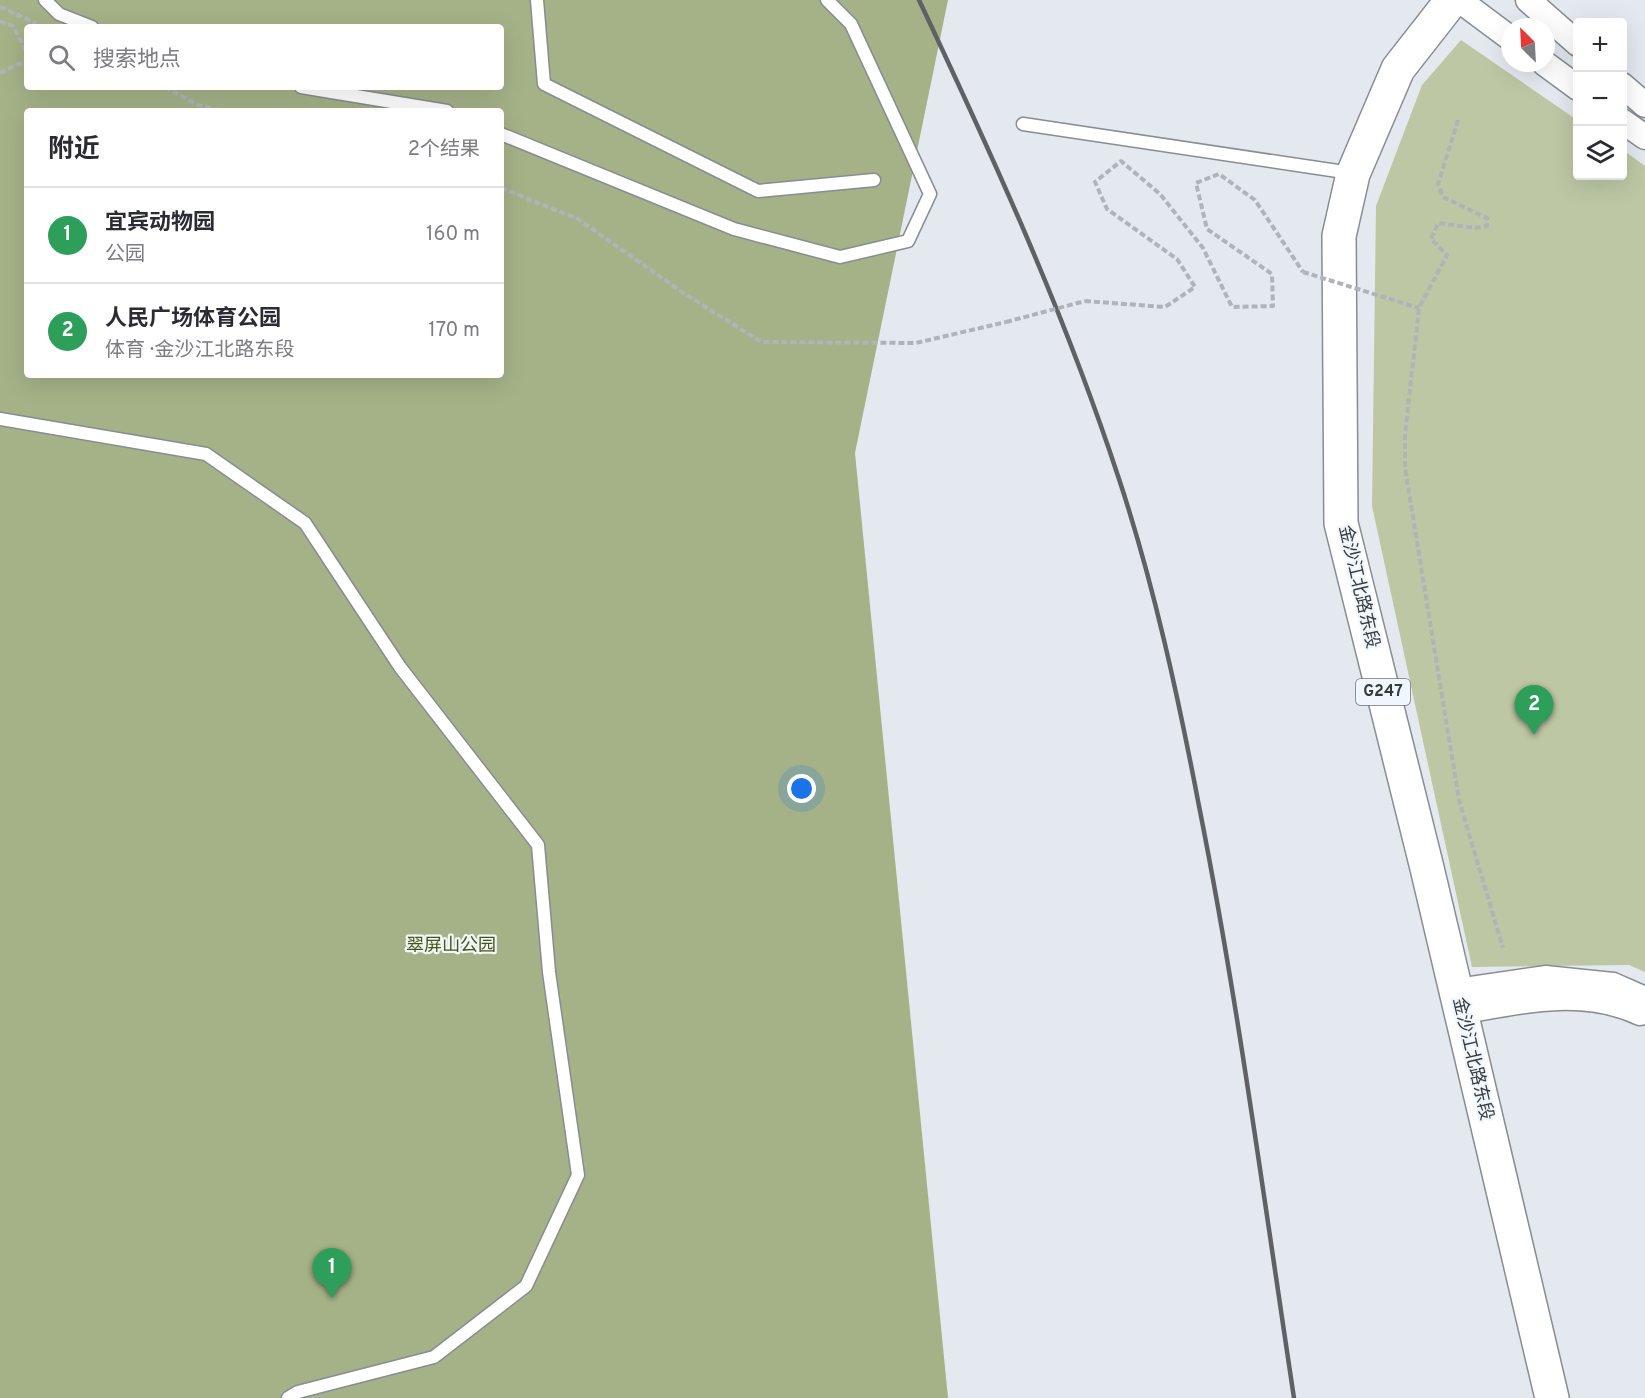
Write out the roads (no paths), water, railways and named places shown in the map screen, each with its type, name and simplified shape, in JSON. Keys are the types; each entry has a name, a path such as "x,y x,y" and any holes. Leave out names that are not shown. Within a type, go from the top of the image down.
{"highway":[{"name":"金沙江北路东段","path":"1452,0 1398,69 1353,174 1339,236 1341,523 1552,1398"}],"street":[{"path":"1459,0 1501,31"},
{"path":"1528,0 1573,40"},
{"path":"1555,71 1573,84"},
{"path":"1627,89 1645,105"},
{"path":"1627,124 1645,137"},
{"path":"1458,1002 1545,978 1613,985 1645,999"},
{"path":"1458,1002 1542,997 1618,1003 1645,1016"}],"lane":[{"path":"45,0 59,14 84,24"},
{"path":"537,0 544,84 758,191 874,180"},
{"path":"504,135 734,229 840,257 908,241 930,194 851,24 826,0"},
{"path":"319,90 429,108"},
{"path":"1023,123 1353,174"},
{"path":"0,419 207,454 305,523 400,667 538,845 549,972 578,1175 526,1286 434,1357 298,1392 288,1398"}],"railway":[{"path":"919,0 1001,177 1052,296 1119,479 1154,600 1191,765 1226,953 1294,1398"}],"place":[{"name":"人民广场体育公园","path":"1534,735"},
{"name":"宜宾动物园","path":"332,1298"}],"park label":[{"name":"翠屏山公园","path":"451,946"}]}
